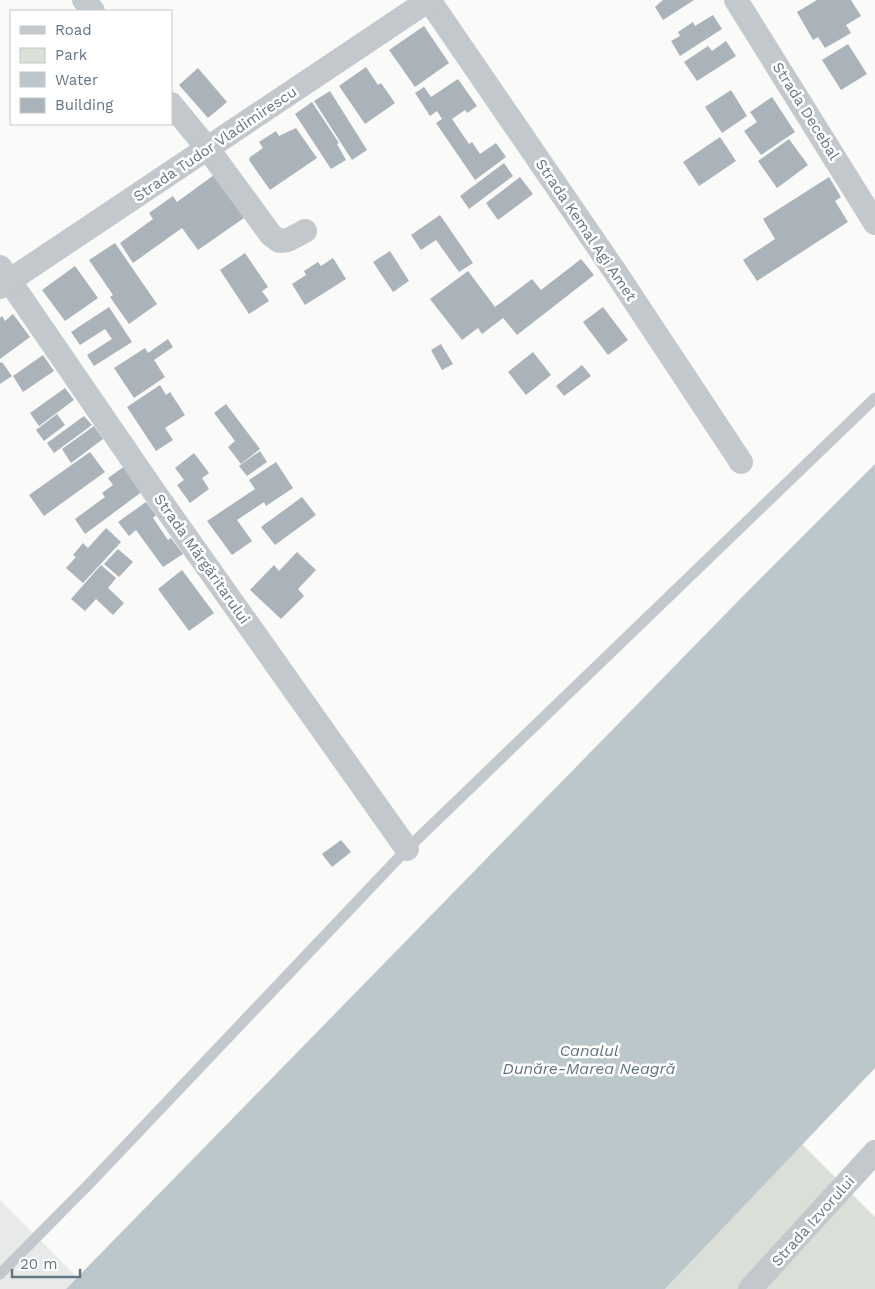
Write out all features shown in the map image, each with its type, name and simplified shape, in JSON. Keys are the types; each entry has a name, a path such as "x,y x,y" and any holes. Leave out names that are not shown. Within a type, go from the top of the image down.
{"street":[{"path":"84,0 92,10"},
{"name":"Strada Tudor Vladimirescu","path":"3,278 208,149 429,0"},
{"name":"Strada Kemal Agi Amet","path":"429,0 616,273 741,462"},
{"name":"Strada Decebal","path":"736,0 875,223"},
{"path":"172,105 208,149 271,235 279,241 288,240 305,231"},
{"name":"Strada Mărgăritarului","path":"3,278 407,848"},
{"name":"Strada Izvorului","path":"750,1289 875,1152"}],"lane":[{"path":"0,1274 90,1183 407,848 875,398"}],"shaded area":[{"path":"0,1200 77,1277 66,1289 0,1289"}],"green space":[{"path":"802,1144 875,1217 875,1289 665,1289"}],"water":[{"name":"Canalul Dunăre-Marea Neagră","path":"875,464 875,1068 665,1289 66,1289 747,592"}],"building":[{"path":"663,0 694,0 663,20 655,7"},
{"path":"817,0 851,0 861,16 846,25 851,33 825,48 818,37 813,40 797,12"},
{"path":"713,15 722,29 680,56 671,41 680,36 678,32 693,22 695,26"},
{"path":"424,26 449,63 415,87 389,50"},
{"path":"726,41 736,56 697,81 684,62 708,46 712,51"},
{"path":"848,44 867,74 841,90 822,60"},
{"path":"366,67 378,85 381,83 395,103 365,124 339,86"},
{"path":"198,68 227,102 208,118 179,85"},
{"path":"458,79 477,106 467,113 465,110 452,119 469,144 472,142 480,154 496,143 506,157 475,180 436,123 442,119 437,111 430,116 415,93 424,87 431,97"},
{"path":"731,90 747,116 722,133 705,107"},
{"path":"330,91 367,150 352,160 314,101"},
{"path":"772,97 795,132 761,155 744,131 757,122 750,112"},
{"path":"312,102 339,143 337,144 346,160 331,169 295,114"},
{"path":"296,128 317,158 270,190 249,160 250,157 263,148 259,142 276,131 279,136"},
{"path":"720,137 736,161 699,186 683,162"},
{"path":"789,139 808,165 777,188 758,161"},
{"path":"504,163 513,176 469,209 460,196"},
{"path":"214,175 244,218 198,250 182,228 133,263 120,243 153,219 149,213 173,196 177,202"},
{"path":"520,177 533,194 498,220 486,203"},
{"path":"829,177 841,197 835,201 848,222 757,281 743,260 775,239 763,219"},
{"path":"440,215 473,263 459,272 436,240 421,250 411,235"},
{"path":"115,243 157,304 129,324 110,297 113,295 89,260"},
{"path":"390,251 409,281 393,292 373,262"},
{"path":"245,253 268,287 262,291 269,301 249,314 220,270"},
{"path":"333,258 346,279 305,305 292,284 306,275 304,271 318,262 321,266"},
{"path":"581,259 594,275 517,335 503,318 482,334 478,328 462,340 430,299 468,271 495,307 532,279 541,290"},
{"path":"75,266 98,298 65,321 42,290"},
{"path":"109,307 132,342 94,366 87,355 112,339 105,329 80,345 71,332"},
{"path":"603,307 628,340 608,355 583,322"},
{"path":"13,314 30,337 0,359 0,318 2,316 5,321"},
{"path":"168,339 173,347 154,360 165,377 134,398 114,368 145,348 148,353"},
{"path":"441,344 453,364 442,370 431,350"},
{"path":"533,352 551,375 526,395 508,372"},
{"path":"43,355 54,371 23,392 13,376"},
{"path":"2,362 12,376 0,384 0,363"},
{"path":"582,365 591,376 564,396 556,386"},
{"path":"160,385 166,395 170,392 185,415 165,428 173,440 156,451 127,407"},
{"path":"65,388 74,400 39,426 30,413"},
{"path":"226,404 260,449 241,464 228,447 235,441 214,413"},
{"path":"57,414 65,425 44,441 36,430"},
{"path":"84,416 92,425 54,453 47,443"},
{"path":"94,426 103,439 71,463 62,449"},
{"path":"260,451 267,462 247,476 239,466"},
{"path":"90,452 105,472 44,516 29,495"},
{"path":"194,453 209,473 202,478 209,489 190,503 177,485 184,480 175,468"},
{"path":"276,462 293,488 266,506 264,502 237,520 252,541 232,555 207,521 255,489 249,480"},
{"path":"129,463 147,488 85,534 75,519 105,497 102,493 113,485 108,478"},
{"path":"302,497 316,515 275,545 261,527"},
{"path":"146,502 156,515 153,518 168,540 171,538 183,554 163,567 136,530 129,536 118,522"},
{"path":"106,528 121,542 83,583 66,568 76,557 73,555 83,543 88,548"},
{"path":"118,549 133,562 119,577 104,564"},
{"path":"297,552 316,570 298,589 304,596 281,619 250,590 274,565 279,571"},
{"path":"101,565 116,578 108,588 124,603 113,615 96,599 85,611 71,599"},
{"path":"182,570 214,613 189,631 158,589"},
{"path":"341,840 351,852 332,867 322,854"}]}
